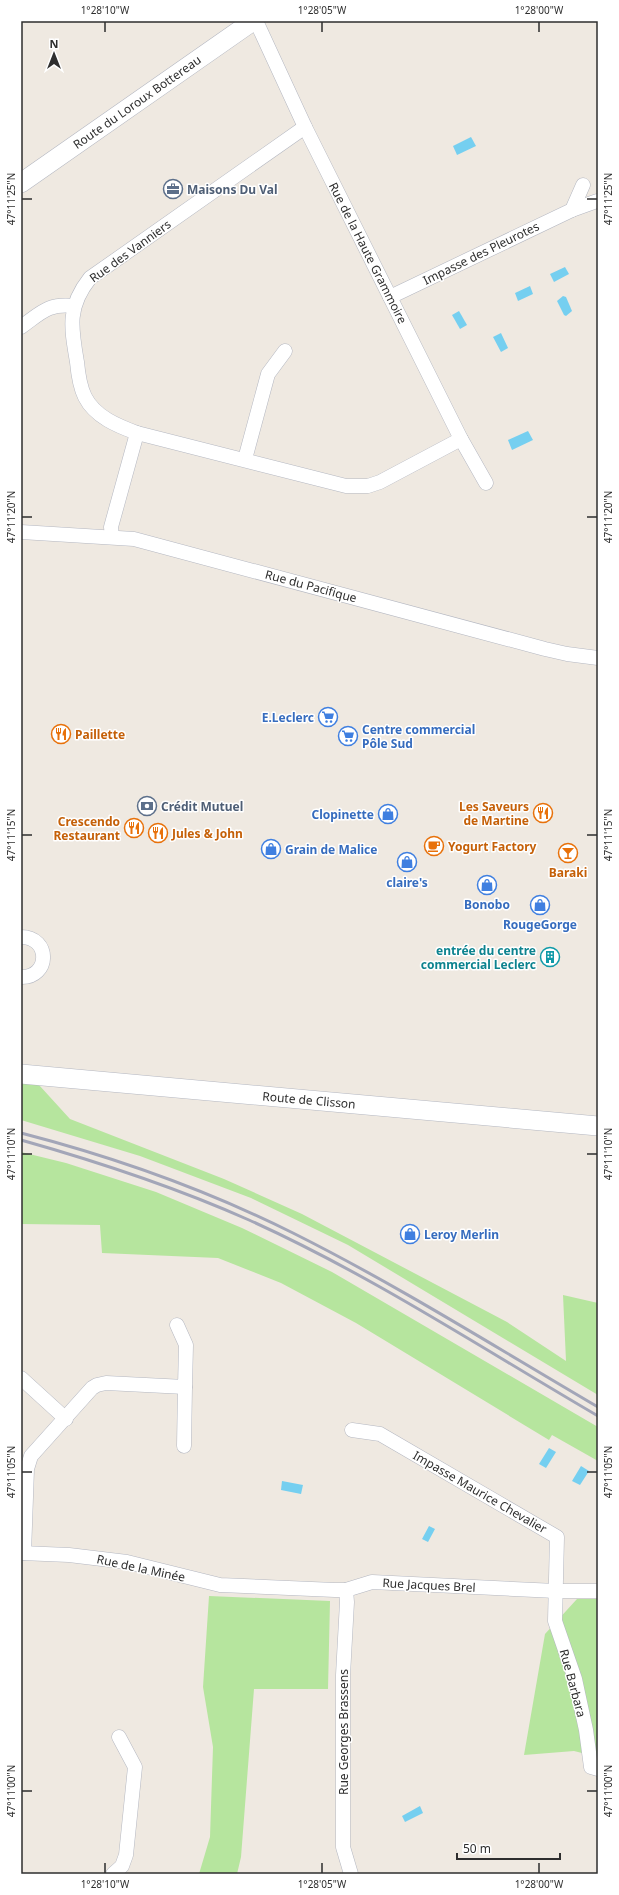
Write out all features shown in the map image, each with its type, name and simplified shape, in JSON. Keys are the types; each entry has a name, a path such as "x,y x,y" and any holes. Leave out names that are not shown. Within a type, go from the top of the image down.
{"main road":[{"name":"Route du Loroux Bottereau","path":"21,183 253,21"},
{"name":"Route de Clisson","path":"21,1074 598,1126"}],"street":[{"name":"Rue de la Haute Grammoire","path":"256,21 305,126 390,297 461,438 486,483"},
{"name":"Rue des Vanniers","path":"305,126 90,278 80,291 74,306 71,324 80,381 85,398 97,412 112,423 137,433 245,459 346,486 368,486 380,482 461,438"},
{"path":"572,210 583,185"},
{"name":"Impasse des Pleurotes","path":"390,297 572,210 597,201"},
{"path":"21,327 50,306 62,304 74,306"},
{"path":"245,459 268,374 285,351"},
{"path":"112,537 112,527 137,433"},
{"name":"Rue du Pacifique","path":"21,532 134,539 568,654 598,658"},
{"path":"21,937 32,938 37,942 43,952 44,958 40,969 36,973 31,976 21,977"},
{"path":"177,1325 186,1345 184,1446"},
{"path":"21,1378 66,1419"},
{"path":"23,1553 29,1462 31,1456 66,1419 92,1388 97,1385 106,1384 185,1387"},
{"name":"Impasse Maurice Chevalier","path":"352,1430 380,1434 557,1537 556,1591"},
{"name":"Rue de la Minée","path":"23,1553 98,1558 140,1565 220,1585 260,1587"},
{"name":"Rue Jacques Brel","path":"260,1587 346,1590 372,1582 556,1591 598,1591"},
{"name":"Rue Georges Brassens","path":"346,1590 347,1602 343,1675 343,1847 351,1874"},
{"name":"Rue Barbara","path":"556,1591 555,1621 574,1679 586,1730 591,1768 598,1769"},
{"path":"114,1874 122,1866 126,1855 135,1767 119,1738"}],"green space":[{"path":"21,1083 39,1085 70,1119 224,1179 302,1214 507,1322 566,1361 563,1295 598,1303 598,1395 348,1245 251,1198 140,1156 21,1120"},
{"path":"21,1152 66,1163 156,1192 242,1228 332,1272 598,1427 598,1461 552,1435 549,1440 356,1323 281,1283 218,1258 102,1253 100,1225 21,1224"},
{"path":"209,1596 330,1601 328,1689 254,1689 241,1857 237,1874 199,1874 210,1837 213,1747 203,1687"},
{"path":"577,1599 598,1599 598,1757 574,1751 524,1755 545,1634"}],"water":[{"path":"471,137 476,146 457,155 453,146"},
{"path":"565,267 569,274 554,282 550,274"},
{"path":"530,286 533,294 518,301 515,293"},
{"path":"563,296 566,297 572,311 566,316 564,315 557,301"},
{"path":"459,311 467,325 460,329 452,315"},
{"path":"501,333 508,348 501,352 493,337"},
{"path":"528,431 533,440 512,450 508,440"},
{"path":"549,1448 556,1452 546,1468 539,1464"},
{"path":"581,1466 589,1471 580,1485 572,1481"},
{"path":"282,1481 303,1485 301,1494 281,1490"},
{"path":"429,1526 435,1529 428,1542 422,1539"},
{"path":"420,1806 423,1813 405,1822 402,1816"}],"railway":[{"path":"21,1133 56,1142 160,1176 260,1217 332,1253 447,1317 598,1407"},
{"path":"21,1140 108,1166 165,1186 221,1208 294,1241 383,1289 598,1416"}],"place":[{"name":"Maisons Du Val","path":"173,189"},
{"name":"E.Leclerc","path":"328,717"},
{"name":"Paillette","path":"61,734"},
{"name":"Centre commercial Pôle Sud","path":"348,736"},
{"name":"Crédit Mutuel","path":"147,806"},
{"name":"Les Saveurs de Martine","path":"543,813"},
{"name":"Clopinette","path":"388,814"},
{"name":"Crescendo Restaurant","path":"134,828"},
{"name":"Jules & John","path":"158,833"},
{"name":"Yogurt Factory","path":"434,846"},
{"name":"Grain de Malice","path":"271,849"},
{"name":"Baraki","path":"568,853"},
{"name":"claire's","path":"407,862"},
{"name":"Bonobo","path":"487,885"},
{"name":"RougeGorge","path":"540,905"},
{"name":"entrée du centre commercial Leclerc","path":"550,957"},
{"name":"Leroy Merlin","path":"410,1234"}]}
